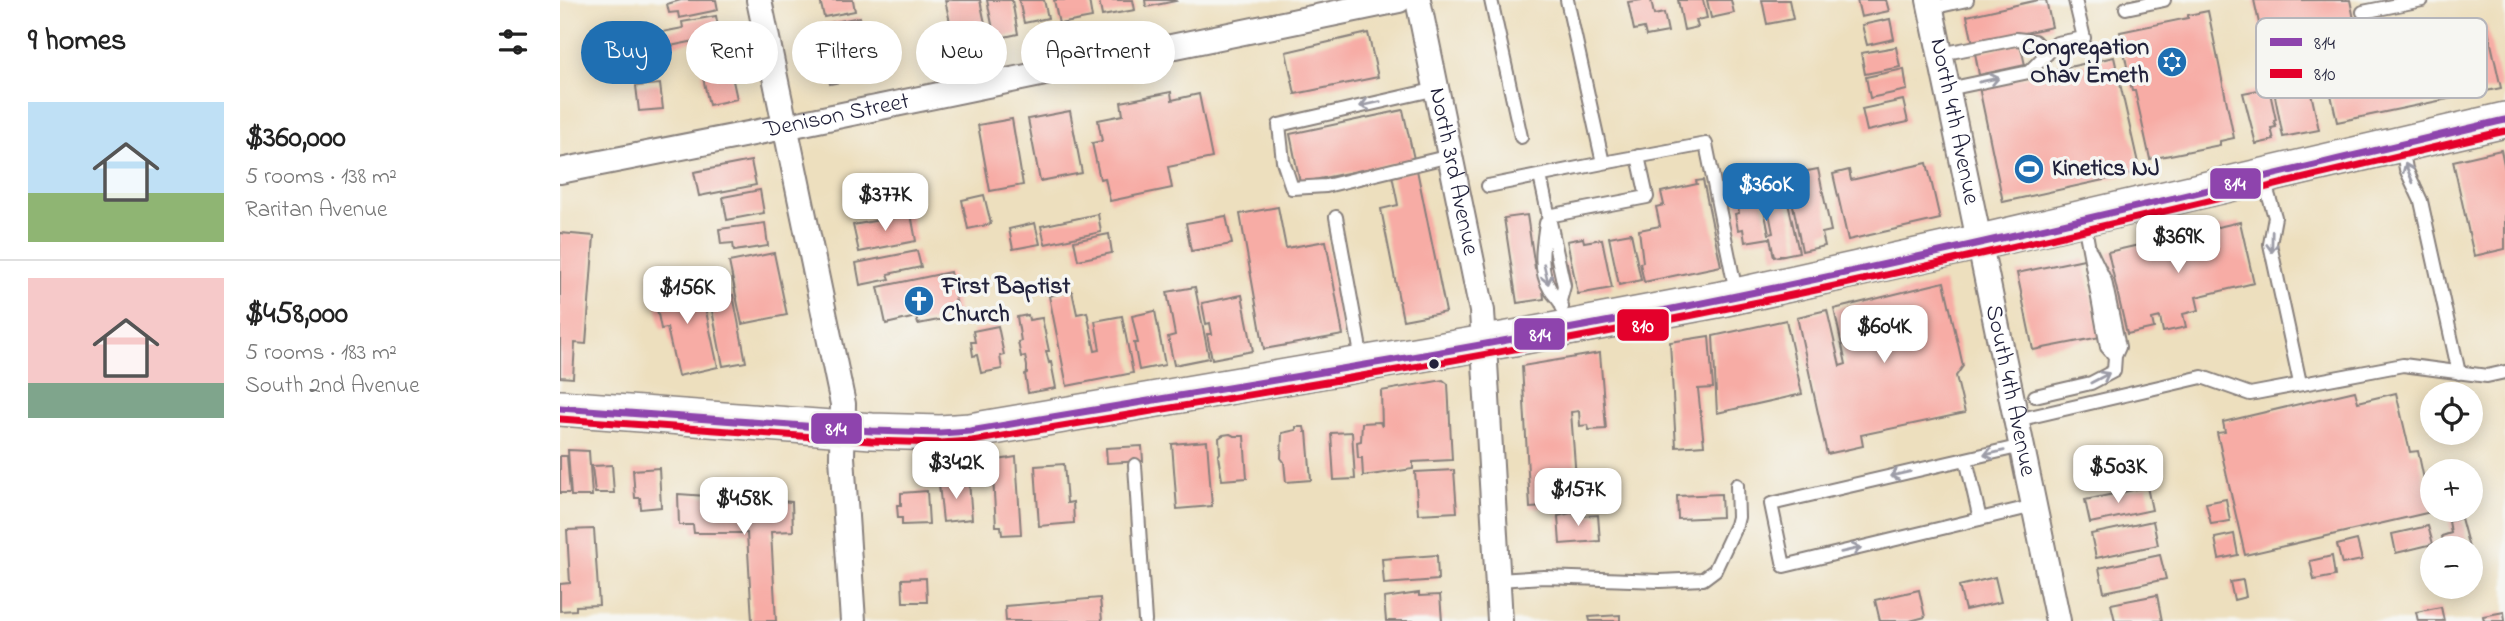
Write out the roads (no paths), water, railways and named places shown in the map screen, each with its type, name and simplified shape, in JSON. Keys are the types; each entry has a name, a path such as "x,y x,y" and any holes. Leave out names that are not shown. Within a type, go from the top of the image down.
{"main road":[{"path":"560,408 842,428 940,433 970,431 1484,343 1563,315 1737,296 2505,120"}],"street":[{"path":"759,0 843,404 842,428 853,621"},
{"name":"Denison Street","path":"560,171 1399,0"},
{"name":"North 3rd Avenue","path":"1419,0 1482,311 1500,621"},
{"name":"North 4th Avenue","path":"1930,4 1980,242"},
{"name":"South 4th Avenue","path":"1980,242 2058,621"}],"lane":[{"path":"1491,0 1521,137"},
{"path":"1567,0 1604,163"},
{"path":"1930,4 1967,0"},
{"path":"1948,89 2029,72 2057,43 2084,38 2076,0"},
{"path":"2126,8 2164,0"},
{"path":"2363,12 2422,0"},
{"path":"1941,54 2016,39 2034,41 2047,54"},
{"path":"1437,89 1279,125 1283,161 1292,187 1303,187 1326,186 1450,156"},
{"path":"1488,186 1706,144 1737,296"},
{"path":"2401,145 2406,169 2421,201 2459,373"},
{"path":"1548,216 1647,197 1638,156"},
{"path":"1540,176 1548,216 1541,252 1549,288 1563,315"},
{"path":"2263,176 2275,217 2270,244 2300,383"},
{"path":"1336,217 1363,364"},
{"path":"2035,396 2091,383 2114,370 2119,346 2114,321 2105,281 2091,252 2083,218"},
{"path":"2017,420 2202,377 2250,394 2403,365 2487,376 2505,372"},
{"path":"2022,446 1771,504 1784,566 2034,506"},
{"path":"1966,459 1980,519"},
{"path":"1135,465 1145,621"},
{"path":"1498,580 1544,577 1660,581 1703,579 1715,570 1736,525 1737,485"}],"place":[{"name":"Congregation Ohav Emeth","path":"2172,62"},
{"name":"Kinetics NJ","path":"2029,169"},
{"name":"First Baptist Church","path":"919,301"}]}
